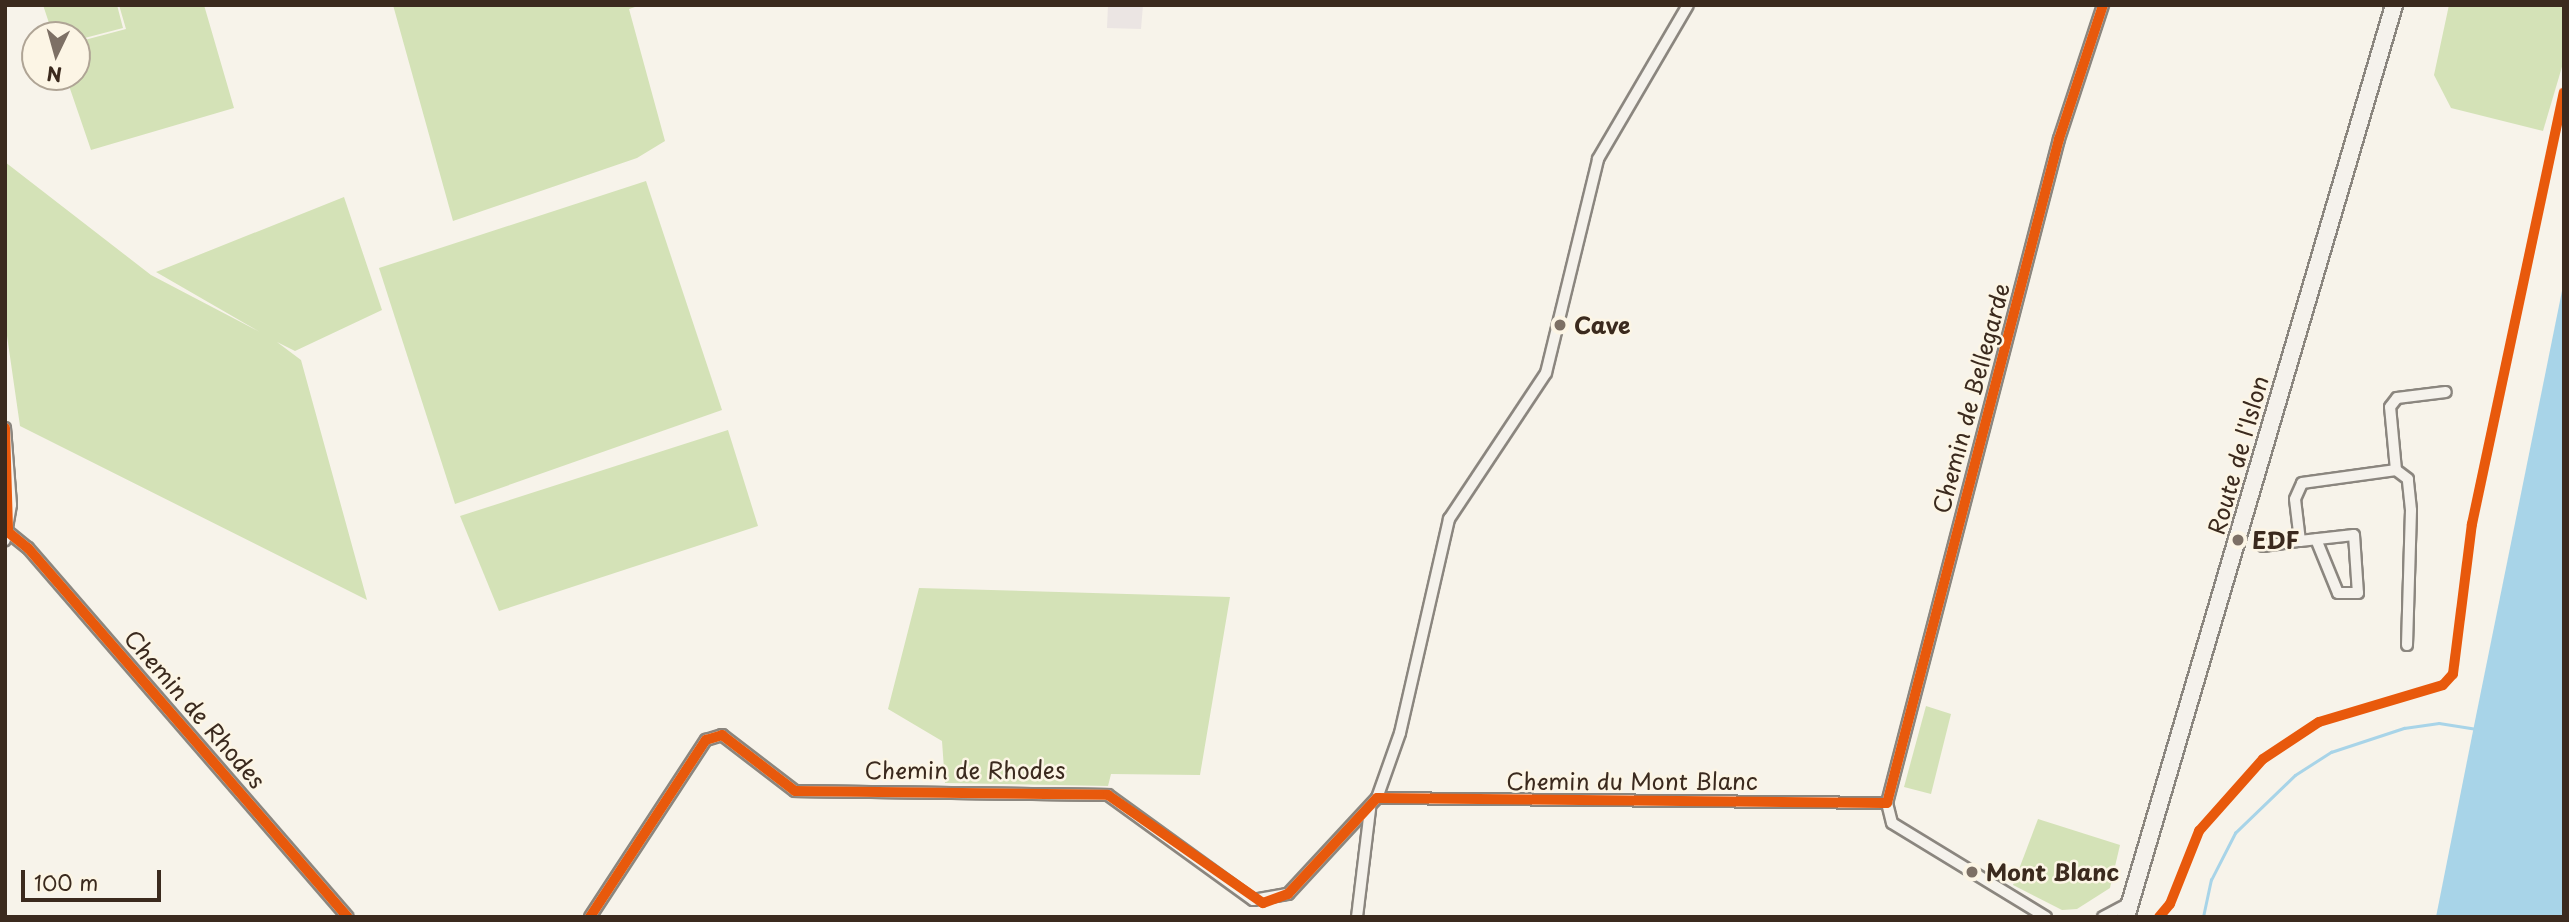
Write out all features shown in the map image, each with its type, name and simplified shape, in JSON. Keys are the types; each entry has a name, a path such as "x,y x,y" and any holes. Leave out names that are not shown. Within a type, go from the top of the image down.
{"street":[{"path":"1377,798 1400,733 1449,519 1546,373 1598,159 1688,5"},
{"name":"Chemin de Bellegarde","path":"1886,803 2059,139 2103,5"},
{"name":"Route de l'Islon","path":"2127,910 2394,5"},
{"path":"2396,470 2392,402 2446,392"},
{"path":"5,428 6,536"},
{"path":"2300,541 2295,499 2302,483 2396,470 2408,479 2411,510 2407,645"},
{"path":"2263,547 2300,541 2316,539 2354,535 2360,591 2339,593 2316,539"},
{"name":"Chemin de Rhodes","path":"6,536 28,548 348,917"},
{"name":"Chemin de Rhodes","path":"590,917 713,736 729,737 784,787 810,793 1108,795 1264,903 1288,894 1370,809 1377,798"},
{"name":"Chemin du Mont Blanc","path":"1377,798 1886,803"},
{"path":"1886,803 1892,823 2046,917"},
{"path":"1357,917 1370,809"},
{"path":"2103,917 2127,910"}],"shaded area":[{"path":"1108,5 1143,5 1141,29 1107,28"}],"green space":[{"path":"43,5 117,5 123,28 91,36 91,21 48,21"},
{"path":"119,5 204,5 234,108 91,150 71,91 91,91 91,38 126,29"},
{"path":"393,5 641,5 629,9 665,141 637,158 453,221"},
{"path":"2449,5 2564,5 2564,60 2543,131 2451,108 2434,75"},
{"path":"5,162 151,275 260,332 156,272 344,197 382,310 295,351 277,342 301,360 367,600 20,426 5,322"},
{"path":"646,181 722,410 455,504 379,268"},
{"path":"728,430 758,526 499,611 460,516"},
{"path":"919,588 1230,597 1200,775 1111,774 1108,786 945,783 942,741 888,709"},
{"path":"1926,706 1951,714 1931,794 1904,787"},
{"path":"2038,819 2120,845 2110,888 2077,909 2062,910 2013,885"}],"water":[{"path":"2564,281 2564,917 2436,917 2475,721"}],"waterway":[{"path":"2203,917 2211,880 2235,833 2295,775 2331,752 2404,728 2439,723 2477,729"}],"cycle path":[{"path":"590,917 706,740 722,735 795,791 1108,795 1263,903 1288,894 1377,798 1887,803 2059,139 2103,5"},
{"path":"2159,917 2170,904 2199,831 2263,759 2319,722 2443,685 2453,674 2472,524 2564,93"},
{"path":"5,428 8,532 28,548 348,917"}],"place":[{"name":"Cave","path":"1560,325"},
{"name":"EDF","path":"2238,540"},
{"name":"Mont Blanc","path":"1972,872"}]}
